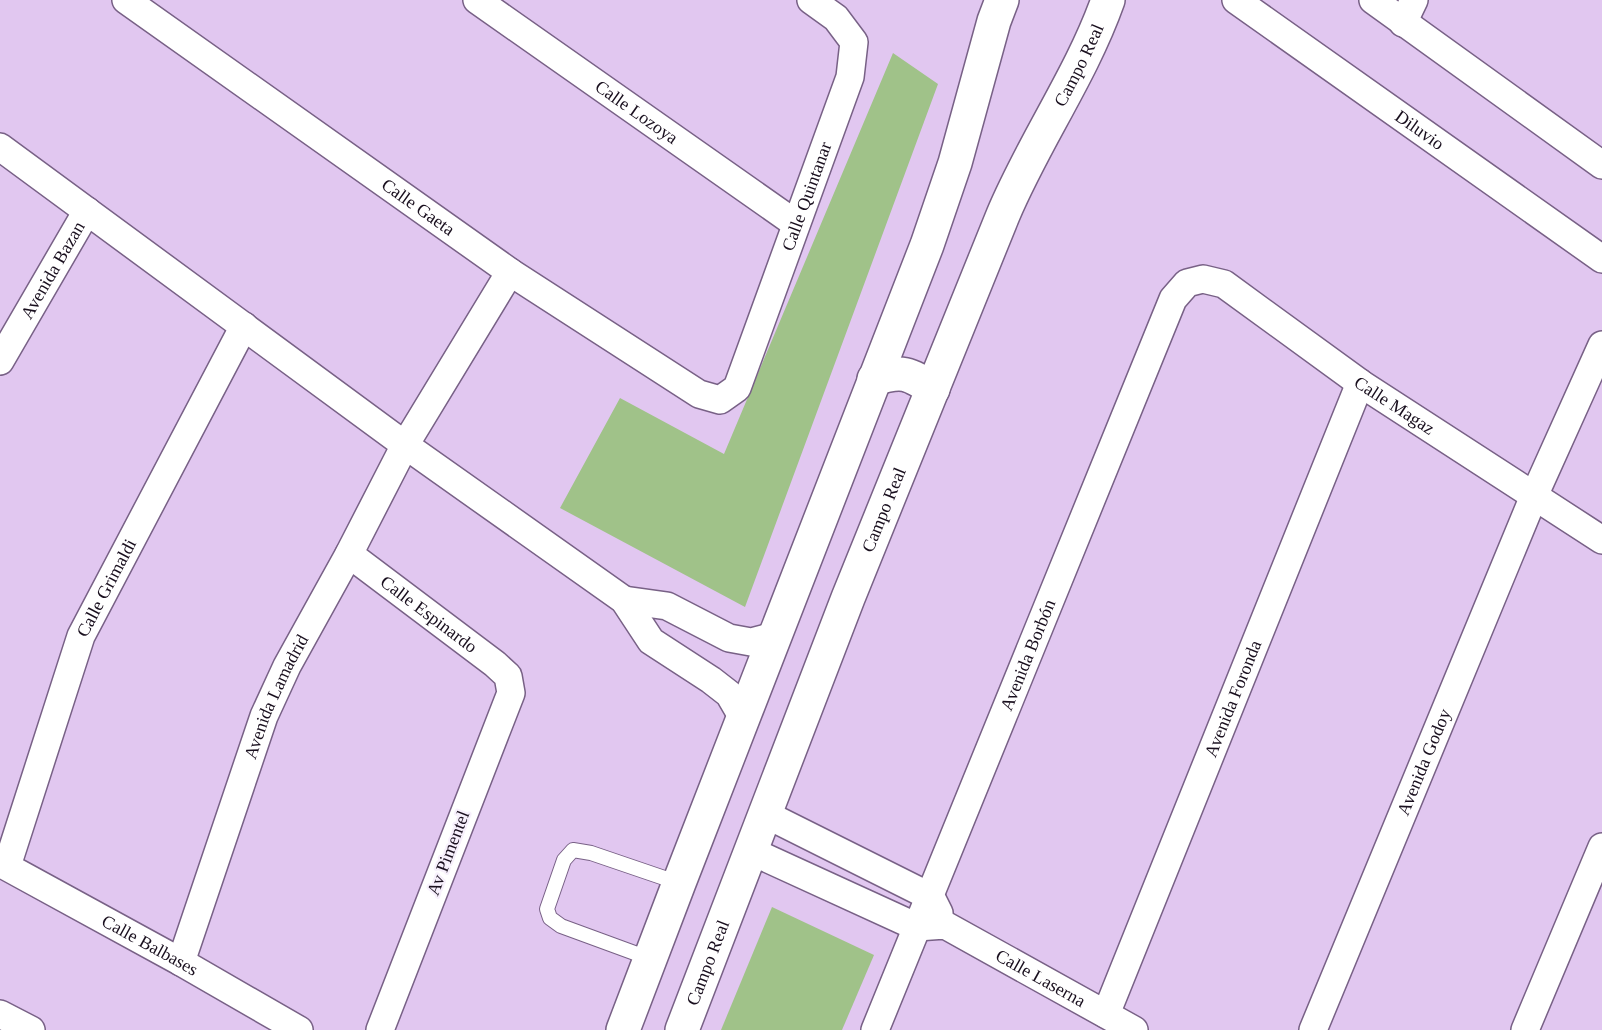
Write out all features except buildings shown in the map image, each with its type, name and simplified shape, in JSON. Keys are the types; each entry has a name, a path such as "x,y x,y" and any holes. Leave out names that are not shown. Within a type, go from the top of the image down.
{"street":[{"name":"Calle Gaeta","path":"126,0 510,272 699,394 720,400"},
{"name":"Calle Lozoya","path":"477,0 796,224"},
{"name":"Calle Quintanar","path":"720,400 737,388 850,77 854,42 836,18 811,0"},
{"path":"623,1030 927,245 955,162 994,21 1002,0"},
{"name":"Campo Real","path":"683,1027 848,598 1016,185 1086,55 1108,0"},
{"name":"Diluvio","path":"1236,0 1599,249"},
{"path":"1373,0 1409,11 1602,165"},
{"path":"0,147 405,445 624,600 651,641 729,694 743,718"},
{"name":"Avenida Bazan","path":"0,361 87,211"},
{"name":"Avenida Lamadrid","path":"181,962 264,716 287,666 349,554 405,445 510,272"},
{"name":"Calle Magaz","path":"1187,283 1203,279 1224,284 1360,383 1602,540"},
{"name":"Avenida Borbón","path":"875,1030 1173,299 1187,283"},
{"name":"Calle Grimaldi","path":"3,865 81,636 244,326"},
{"name":"Avenida Godoy","path":"1313,1030 1534,495 1602,345"},
{"path":"874,379 892,373 913,376 933,389"},
{"name":"Avenida Foronda","path":"1106,1014 1360,383"},
{"name":"Calle Espinardo","path":"349,554 508,676"},
{"path":"624,600 667,606 729,638 750,642 775,636"},
{"name":"Av Pimentel","path":"380,1030 511,693 508,676"},
{"path":"751,851 917,927 945,925 931,897 765,814"},
{"path":"1525,1030 1602,847"},
{"name":"Calle Balbases","path":"3,865 181,962 299,1030"},
{"name":"Calle Laserna","path":"945,925 1134,1030"},
{"path":"639,992 649,1010 683,1027"},
{"path":"0,1014 31,1030"}],"lane":[{"path":"651,959 561,926 550,918 547,909 564,860 573,850 591,853 679,883"}],"green space":[{"path":"893,53 938,84 745,607 560,508 620,398 724,454"},
{"path":"772,907 874,955 842,1030 721,1030"}]}
